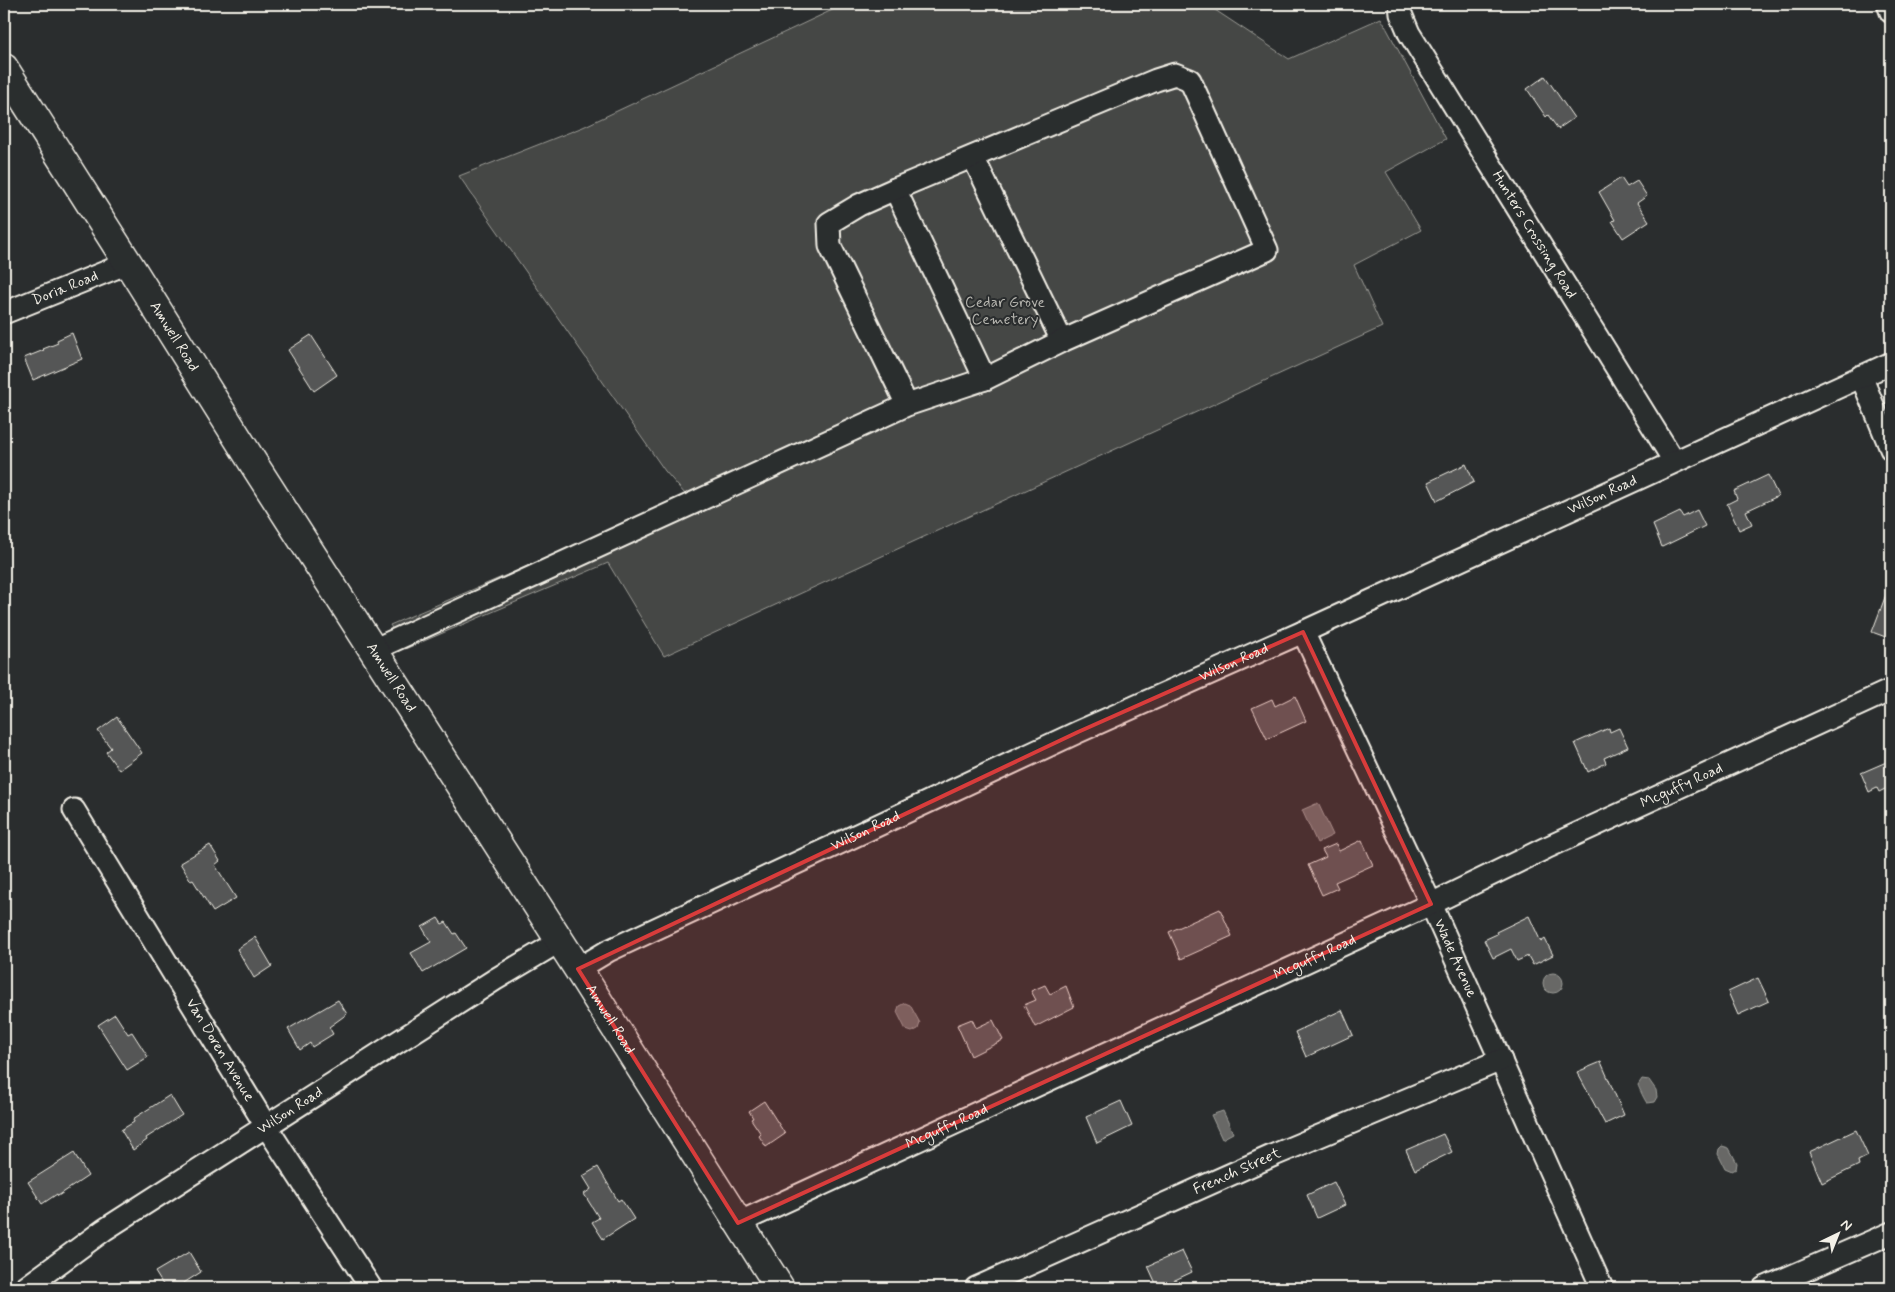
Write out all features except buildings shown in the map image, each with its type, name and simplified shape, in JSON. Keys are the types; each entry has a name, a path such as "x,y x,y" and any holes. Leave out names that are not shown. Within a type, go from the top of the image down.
{"main road":[{"name":"Amwell Road","path":"4,68 252,462 578,969 780,1288"}],"street":[{"name":"Hunters Crossing Road","path":"1400,4 1410,33 1674,461"},
{"path":"1888,4 1891,12"},
{"path":"373,650 907,405 985,378 1062,341 1267,250 1190,80 1175,74 1156,80 895,189 859,205 829,223 830,246 907,405"},
{"path":"972,157 1062,341"},
{"path":"895,189 985,378"},
{"name":"Doria Road","path":"4,313 128,263"},
{"name":"Wilson Road","path":"578,969 608,951 1078,732 1303,632 1891,362"},
{"path":"1861,376 1891,449"},
{"name":"Wade Avenue","path":"1303,632 1431,904 1602,1288"},
{"name":"Mcguffy Road","path":"738,1223 1891,690"},
{"name":"Van Doren Avenue","path":"74,810 266,1126 371,1288"},
{"name":"Wilson Road","path":"25,1288 104,1230 496,979 560,941"},
{"name":"French Street","path":"976,1288 1274,1155 1501,1060"},
{"path":"1764,1288 1891,1233"}],"highlighted area":[{"path":"1303,632 1431,904 738,1223 578,969 1078,732"}],"green space":[{"name":"Cedar Grove Cemetery","path":"845,4 1206,4 1289,59 1381,18 1446,139 1386,172 1421,230 1354,265 1382,327 664,656 608,563 405,649 390,625 607,532 685,494 665,471 459,176 583,127"}],"shaded area":[{"path":"1318,803 1333,835 1317,843 1302,810"},
{"path":"1553,973 1560,976 1563,983 1560,990 1553,993 1546,990 1543,983 1546,976"},
{"path":"905,1003 910,1005 920,1023 918,1029 912,1032 906,1030 897,1012 899,1006"},
{"path":"1642,1079 1649,1080 1656,1090 1657,1097 1654,1102 1647,1103 1638,1085"},
{"path":"1223,1111 1233,1133 1222,1139 1211,1115"},
{"path":"1722,1146 1729,1148 1737,1163 1736,1169 1732,1171 1725,1168 1718,1154"}]}
